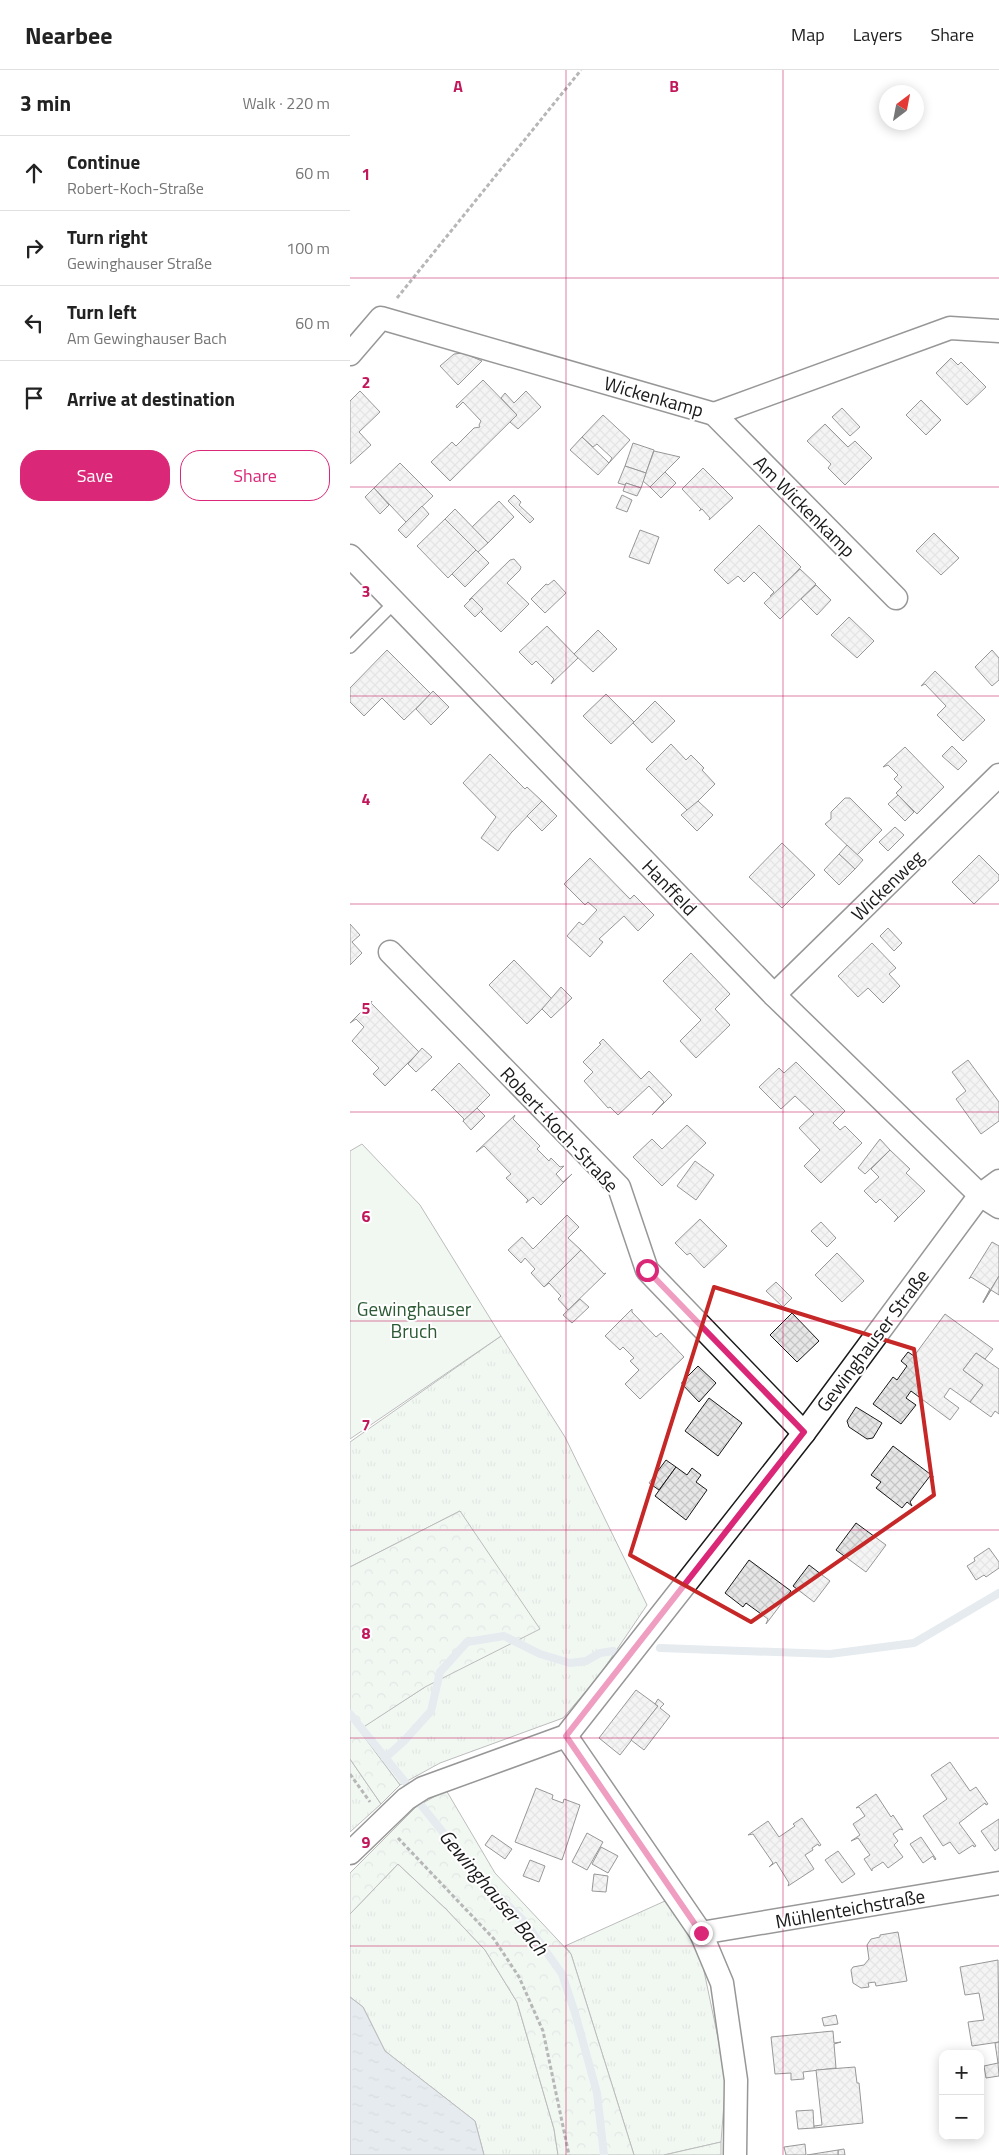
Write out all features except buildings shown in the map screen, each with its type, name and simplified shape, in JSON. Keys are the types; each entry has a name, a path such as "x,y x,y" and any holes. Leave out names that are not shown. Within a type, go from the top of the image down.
{"street":[{"path":"350,354 381,318"},
{"name":"Wickenkamp","path":"381,318 714,414 950,328 999,331"},
{"name":"Am Wickenkamp","path":"714,414 896,598"},
{"name":"Hanffeld","path":"350,556 774,995 990,1201"},
{"name":"Wickenweg","path":"774,995 999,775"},
{"name":"Robert-Koch-Straße","path":"390,952 619,1187 647,1270 804,1432"},
{"name":"Gewinghauser Straße","path":"566,1736 804,1432 990,1201 999,1182"},
{"path":"350,1853 414,1794 566,1736 701,1933 722,1983 736,2080 734,2155"},
{"name":"Mühlenteichstraße","path":"701,1933 999,1883"}],"lane":[{"path":"350,647 395,602"}],"path":[{"path":"381,318 581,70"},
{"path":"350,1774 382,1822 494,1939 519,1977 543,2032 569,2155"}],"highlighted area":[{"path":"714,1287 914,1349 934,1495 751,1622 630,1555"}],"green space":[{"name":"Gewinghauser Bruch","path":"362,1144 420,1205 501,1336 350,1439 350,1151"},
{"path":"501,1336 565,1437 647,1605 599,1676 563,1718 440,1763 400,1785 358,1730 425,1687 460,1511 350,1567 350,1442"},
{"path":"460,1511 540,1629 425,1687 359,1730 400,1785 381,1804 350,1759 350,1567"},
{"path":"350,1759 381,1804 350,1832"},
{"path":"446,1790 495,1873 571,1954 634,2155 558,2155 554,2129 517,2002 485,1950 446,1909 398,1864 350,1914 350,1873 416,1807"},
{"path":"398,1864 446,1909 485,1950 517,2002 554,2129 558,2155 484,2155 475,2121 385,2051 363,2007 350,1997 350,1914"},
{"path":"665,1901 700,1952 726,2076 721,2142 664,2155 634,2155 571,1954 565,1946"},
{"path":"721,2142 721,2155 664,2155"}],"water":[{"path":"350,1997 363,2007 385,2051 475,2121 484,2155 350,2155"}],"waterway":[{"path":"660,1648 830,1654 914,1643 999,1593"},
{"path":"385,1758 404,1741 431,1711 440,1672 467,1642 504,1636 540,1654 570,1663 586,1661 600,1653 613,1651"},
{"name":"Gewinghauser Bach","path":"350,1714 405,1782"},
{"name":"Gewinghauser Bach","path":"421,1805 479,1877 526,1923 562,1974 597,2093 604,2155"}],"route":[{"path":"647,1270 804,1432 566,1736 701,1933"}]}
